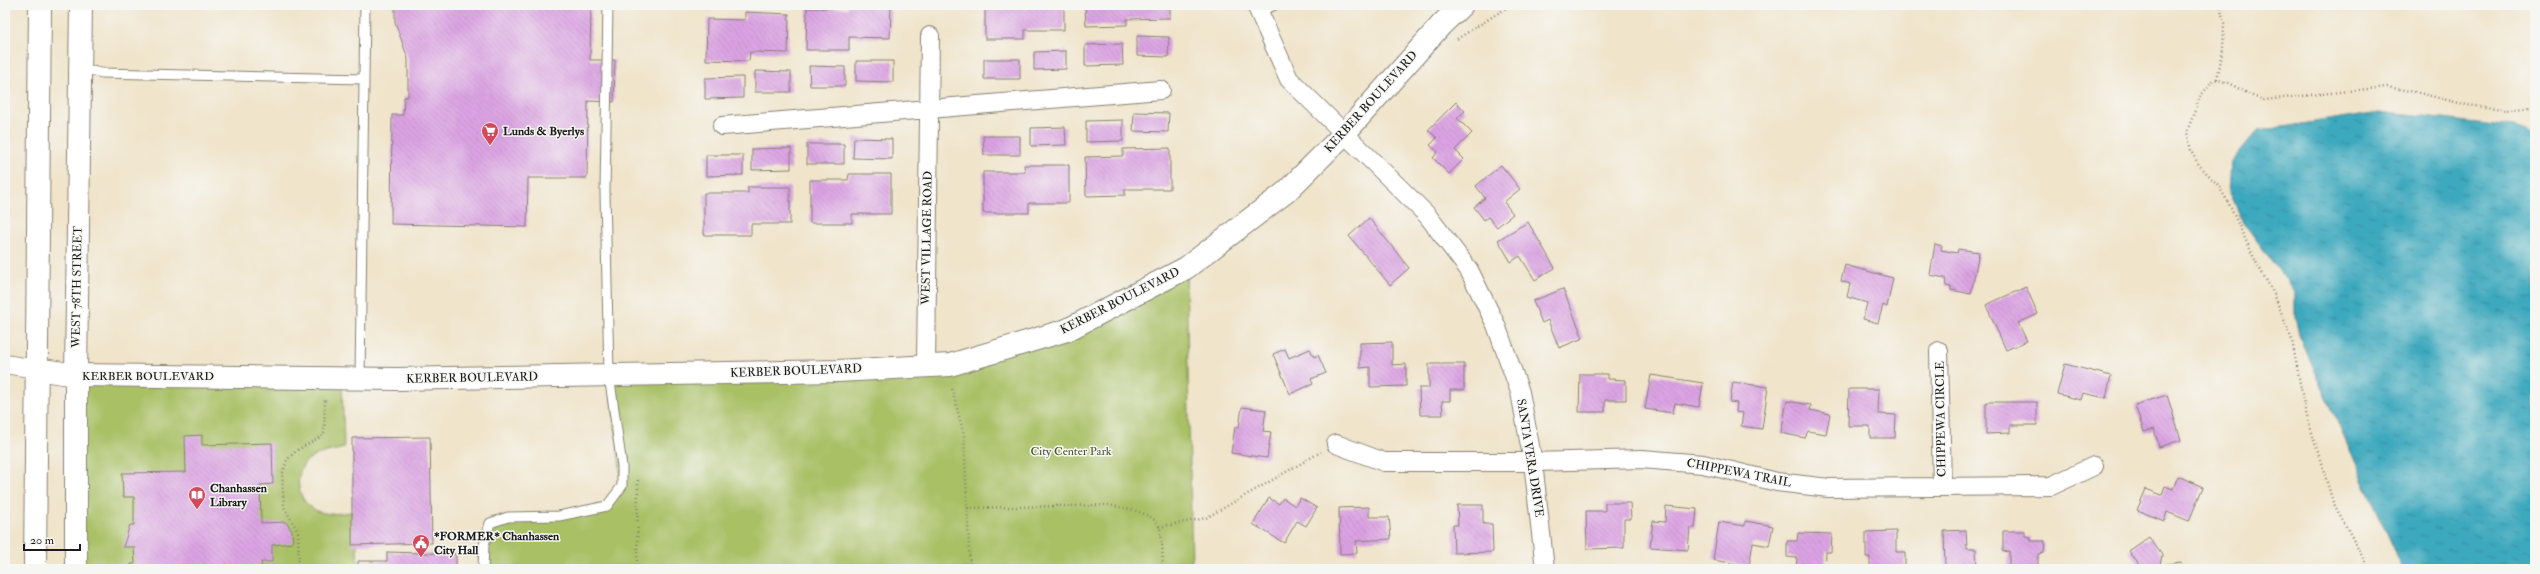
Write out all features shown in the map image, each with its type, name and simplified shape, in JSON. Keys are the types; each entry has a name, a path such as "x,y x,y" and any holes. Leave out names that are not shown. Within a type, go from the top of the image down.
{"street":[{"path":"35,569 40,5"},
{"name":"WEST 78TH STREET","path":"76,569 76,375 81,5"},
{"name":"KERBER BOULEVARD","path":"5,364 76,375 360,378 838,371 950,364 1067,330 1186,268 1286,192 1344,134 1458,6"},
{"name":"SANTA VERA DRIVE","path":"1263,7 1289,79 1427,215 1470,270 1496,325 1520,392 1533,462 1545,569"},
{"name":"WEST VILLAGE ROAD","path":"926,366 930,36"},
{"path":"722,126 1161,90"},
{"name":"CHIPPEWA CIRCLE","path":"1939,351 1942,486"},
{"name":"CHIPPEWA TRAIL","path":"1336,444 1384,462 1533,462 1642,459 1703,464 1777,482 1829,488 2051,486 2094,466"}],"lane":[{"path":"360,378 365,5"},
{"path":"483,569 484,545 490,523 508,517 559,516 607,506 622,486 622,466 609,375 605,192 608,5"},
{"path":"81,68 108,73 364,78"}],"path":[{"path":"2216,79 2223,50 2224,23 2220,5"},
{"path":"2369,569 2333,502 2305,410 2292,340 2274,294 2256,262 2218,185 2199,165 2191,151 2187,132 2200,97 2212,80 2216,79 2221,79 2250,96 2264,100 2387,87 2415,92 2467,105 2503,110 2535,108"},
{"path":"952,389 964,435 970,569"},
{"path":"299,569 298,532 284,507 282,475 287,460 297,450 324,434 325,400"},
{"path":"1159,527 1206,518 1336,444"},
{"path":"968,508 1108,506 1149,516 1159,527 1163,569"}],"green space":[{"name":"City Center Park","path":"1186,268 1192,569 485,569 490,523 607,506 622,486 609,375 926,366 1067,330"},
{"path":"76,375 342,378 344,448 323,453 311,458 305,463 301,470 299,485 300,492 304,500 315,510 328,514 352,512 357,545 358,569 74,569"}],"water":[{"path":"2379,112 2513,127 2535,133 2535,569 2403,569 2299,335 2295,316 2295,292 2243,222 2229,193 2231,162 2257,131"}],"building":[{"name":"Lunds & Byerlys","path":"395,5 591,5 590,60 615,60 614,102 588,101 587,178 528,178 527,227 391,224 392,115 403,115 404,97 408,97 408,59 395,22"},
{"path":"848,5 891,5 890,38 849,37 849,50 806,50 807,8 848,8"},
{"path":"985,5 1064,5 1064,30 1025,30 1025,39 985,39"},
{"path":"1085,5 1170,5 1170,18 1127,19 1127,25 1086,26"},
{"path":"745,12 789,14 788,53 750,52 749,61 706,60 707,19 745,20"},
{"path":"1137,36 1169,37 1168,57 1137,56"},
{"path":"1122,44 1123,65 1085,66 1085,45"},
{"path":"1066,51 1066,69 1034,70 1034,52"},
{"path":"984,59 1020,59 1020,79 984,79"},
{"path":"856,61 893,61 893,82 856,81"},
{"path":"809,66 845,67 845,86 810,86"},
{"path":"755,71 791,72 791,92 755,92"},
{"path":"743,77 743,98 705,99 705,78"},
{"path":"1456,102 1465,111 1457,118 1472,133 1455,150 1464,159 1449,174 1433,158 1438,152 1430,145 1437,138 1428,130"},
{"path":"1134,112 1169,113 1168,132 1133,131"},
{"path":"1123,120 1123,141 1086,142 1086,121"},
{"path":"1065,127 1066,145 1031,146 1031,128"},
{"path":"983,136 1020,136 1020,155 984,155"},
{"path":"854,138 892,139 892,159 853,158"},
{"path":"807,144 844,144 844,164 807,164"},
{"path":"791,148 791,169 752,170 752,149"},
{"path":"1170,148 1170,189 1125,189 1125,195 1086,196 1085,157 1123,156 1123,149"},
{"path":"706,155 743,155 743,175 706,176"},
{"path":"1024,165 1069,165 1069,203 1029,203 1029,213 983,213 983,172 1025,172"},
{"path":"1501,165 1520,189 1504,202 1513,214 1497,227 1488,217 1484,220 1474,207 1485,198 1476,186"},
{"path":"849,174 891,174 891,214 852,214 852,223 810,223 810,180 848,180"},
{"path":"748,187 790,187 790,224 751,224 751,235 704,235 704,193 748,193"},
{"path":"1369,218 1409,268 1390,285 1349,236"},
{"path":"1528,222 1555,268 1535,280 1520,256 1511,262 1498,240"},
{"path":"1935,244 1942,246 1941,250 1957,253 1958,249 1979,252 1971,294 1951,290 1951,287 1946,286 1945,278 1930,275"},
{"path":"1845,265 1893,278 1887,307 1883,305 1878,323 1863,319 1867,303 1847,297 1850,284 1841,281"},
{"path":"2026,287 2038,314 2018,323 2027,341 2006,350 1986,305"},
{"path":"1563,289 1583,338 1559,348 1548,320 1542,323 1533,301"},
{"path":"1392,342 1392,365 1406,364 1406,386 1370,387 1370,367 1360,368 1360,343"},
{"path":"1285,349 1289,358 1310,349 1314,357 1318,355 1326,373 1311,379 1313,384 1290,394 1273,354"},
{"path":"1429,364 1464,364 1464,390 1450,390 1450,401 1442,401 1443,415 1420,415 1419,388 1429,388"},
{"path":"2065,364 2111,376 2106,398 2083,393 2081,400 2057,394"},
{"path":"1580,374 1608,374 1608,379 1626,380 1626,400 1605,400 1605,412 1579,412"},
{"path":"1651,375 1703,383 1699,407 1675,403 1673,413 1645,409"},
{"path":"1733,382 1768,387 1762,429 1741,426 1743,413 1736,412 1737,403 1730,402"},
{"path":"1849,389 1879,389 1878,414 1896,415 1895,438 1870,438 1870,426 1848,426"},
{"path":"2167,395 2181,440 2159,447 2154,429 2144,432 2135,405"},
{"path":"1787,401 1811,405 1810,410 1830,414 1826,434 1808,431 1805,438 1781,433"},
{"path":"1986,402 2037,402 2037,425 2010,425 2010,433 1986,434"},
{"path":"1242,407 1266,410 1263,431 1271,432 1267,458 1231,453 1235,427 1239,427"},
{"name":"Chanhassen Library","path":"202,435 202,445 272,443 273,484 260,485 261,523 286,522 292,531 293,543 272,545 272,562 261,562 262,569 129,569 131,564 135,564 134,547 123,547 130,525 134,525 134,497 123,497 122,473 186,472 185,436"},
{"path":"430,437 432,543 352,545 352,438"},
{"path":"2178,476 2203,487 2189,521 2167,512 2164,521 2137,510 2146,489 2162,495 2165,486 2173,489"},
{"path":"1269,498 1279,504 1283,498 1295,506 1300,498 1317,508 1306,526 1297,521 1284,543 1253,524"},
{"path":"1605,503 1630,503 1631,519 1624,519 1624,548 1587,549 1586,511 1605,511"},
{"path":"1457,505 1483,505 1483,524 1492,524 1493,552 1454,553 1453,525 1458,525"},
{"path":"1666,506 1697,509 1695,528 1690,528 1688,550 1650,547 1653,521 1665,522"},
{"path":"1369,507 1369,517 1389,517 1391,539 1356,541 1357,553 1340,554 1339,508"},
{"path":"1745,521 1773,526 1769,546 1753,543 1749,566 1713,560 1719,522 1745,526"},
{"path":"1966,530 1967,549 1976,549 1977,569 1945,569 1944,531"},
{"path":"1896,531 1896,552 1905,552 1905,569 1870,569 1870,557 1866,557 1866,532"},
{"path":"2003,531 2025,531 2025,536 2031,537 2031,541 2045,541 2044,553 2038,554 2038,569 2009,569 2009,551 2003,552"},
{"path":"1798,533 1832,534 1831,552 1826,552 1825,569 1796,569 1797,558 1787,557 1787,541 1797,541"},
{"path":"2149,537 2162,555 2160,565 2181,562 2182,569 2142,569 2129,551"},
{"name":"*FORMER* Chanhassen City Hall","path":"387,552 456,554 456,569 358,569 358,561 387,561"}],"place":[{"name":"Lunds & Byerlys","path":"490,146"},
{"name":"Chanhassen Library","path":"197,510"},
{"name":"*FORMER* Chanhassen City Hall","path":"421,558"}]}
